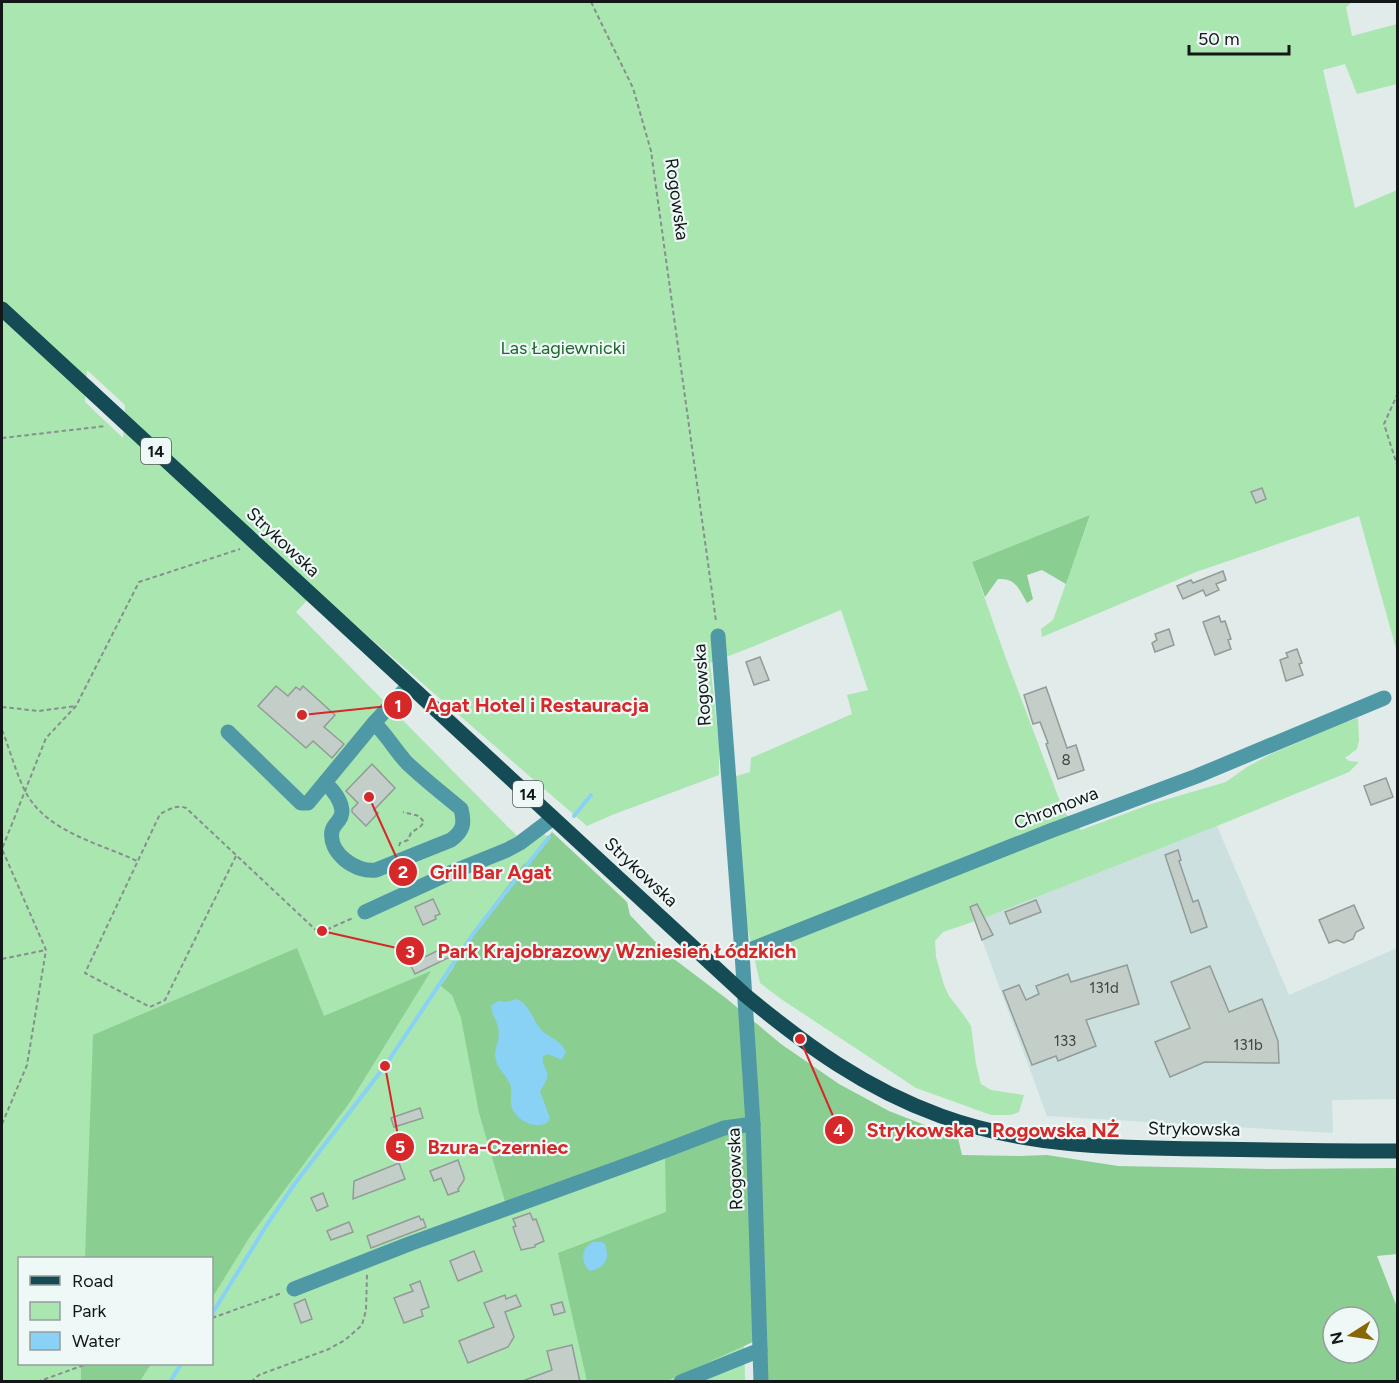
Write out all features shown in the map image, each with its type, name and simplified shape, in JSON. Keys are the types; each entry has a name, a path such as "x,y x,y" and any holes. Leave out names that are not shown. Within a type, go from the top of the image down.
{"main road":[{"name":"Strykowska","path":"2,309 745,995 800,1040 866,1082 943,1116 998,1132 1038,1140 1101,1146 1398,1151"}],"street":[{"name":"Rogowska","path":"718,636 753,1124 761,1382"},
{"path":"228,732 301,803 308,802 409,685"},
{"name":"Chromowa","path":"742,952 1197,776 1384,698"},
{"path":"325,783 338,798 342,807 340,820 333,826 332,842 339,854 354,865 369,871 451,840 458,834 463,826 460,809 408,764 374,723"},
{"path":"365,912 507,850 553,818"},
{"path":"294,1289 409,1244 724,1128 753,1124"},
{"path":"681,1382 760,1350"}],"path":[{"name":"Rogowska","path":"591,2 633,88 651,151 718,636"},
{"path":"1398,393 1384,424 1398,468"},
{"path":"2,438 125,423"},
{"path":"2,1124 27,1065 46,950 2,850 46,738 76,706 139,582 256,544"},
{"path":"2,707 39,711 76,706"},
{"path":"2,730 25,792 39,811 68,831 95,845 137,861"},
{"path":"236,856 165,1000 150,1007 85,973 160,814 172,808 182,806 186,808 319,933 365,912"},
{"path":"403,812 419,816 424,822 411,833 408,840 399,845 406,858"},
{"path":"2,959 46,950"},
{"path":"252,1382 259,1375 329,1349 345,1340 362,1325 366,1310 368,1260"},
{"path":"213,1318 294,1289"},
{"path":"37,1382 84,1365"}],"shaded area":[{"path":"1217,826 1289,995 1397,948 1397,1099 1332,1100 1333,1133 1047,1116 975,921"}],"green space":[{"name":"Las Łagiewnicki","path":"2,2 1352,2 1346,7 1352,36 1397,24 1397,84 1357,94 1345,64 1323,70 1355,208 1397,190 1397,652 1359,516 1196,572 1042,637 1041,629 1053,620 1090,516 972,562 1064,812 1081,830 1151,804 1226,782 1269,755 1358,718 1357,749 1345,758 1359,762 1349,772 984,918 943,932 935,941 936,957 944,985 949,996 971,1026 981,1084 991,1090 1024,1095 1019,1112 1011,1115 991,1115 916,1088 760,983 746,921 733,777 750,772 751,758 852,714 847,695 868,690 841,610 710,663 719,743 719,775 587,826 316,591 296,612 519,838 533,823 738,1023 745,1381 2,1382","holes":["87,370 125,405 123,438 85,402"]},
{"path":"1090,515 1066,584 1042,570 1027,575 1033,599 1027,603 1016,585 1004,579 998,579 985,597 972,562"},
{"path":"552,832 627,902 630,915 666,953 781,1044 839,1084 889,1111 958,1138 962,1155 1047,1155 1118,1166 1269,1169 1397,1168 1397,1254 1377,1256 1397,1307 1397,1381 768,1381 766,1336 667,1381 587,1381 558,1253 666,1212 665,1149 506,1205 479,1113 461,1018 452,995 441,986 454,967 455,957 523,865 529,861"},
{"path":"297,948 324,1016 431,971 350,1102 251,1235 213,1296 213,1257 85,1257 93,1035"},
{"path":"81,1365 150,1365 140,1381 81,1382"}],"water":[{"path":"517,999 526,1006 541,1029 559,1042 566,1052 562,1060 548,1054 543,1056 547,1074 540,1091 550,1118 547,1123 541,1125 526,1122 514,1111 511,1105 510,1084 499,1068 495,1055 499,1032 491,1005 499,1001"},
{"path":"593,1242 605,1244 607,1258 603,1265 590,1271 583,1255 586,1248"}],"building":[{"path":"1262,488 1266,499 1256,503 1251,492"},
{"path":"1223,571 1226,580 1216,584 1219,590 1206,596 1203,590 1183,599 1177,586 1191,580 1193,583"},
{"path":"1219,616 1221,622 1225,621 1231,639 1228,640 1231,649 1215,655 1203,622"},
{"path":"1169,629 1174,645 1155,652 1152,643 1157,640 1155,634"},
{"path":"1297,649 1303,675 1286,681 1280,660 1288,657 1286,653"},
{"path":"760,657 769,680 754,685 746,662"},
{"path":"276,686 288,696 296,687 300,690 303,686 335,715 324,727 344,744 332,758 313,741 306,748 258,706"},
{"path":"1046,687 1067,748 1076,745 1084,770 1058,779 1040,722 1033,724 1024,695"},
{"path":"372,764 395,788 374,810 378,813 366,826 352,812 358,803 346,791"},
{"path":"1386,778 1393,797 1371,805 1364,786"},
{"path":"1178,850 1181,860 1179,861 1193,902 1198,900 1207,927 1191,933 1165,855"},
{"path":"433,899 440,914 435,916 436,919 423,925 415,907"},
{"path":"1036,900 1041,912 1010,924 1005,912"},
{"path":"977,904 993,935 982,940 970,907"},
{"path":"1354,905 1364,928 1356,932 1353,939 1344,943 1337,940 1329,943 1319,920"},
{"path":"447,946 452,956 415,974 410,964"},
{"path":"1127,965 1139,1004 1086,1020 1096,1046 1058,1061 1056,1056 1032,1065 1003,991 1019,985 1026,1000 1039,994 1036,986 1068,974 1071,982"},
{"path":"1210,966 1229,1012 1262,999 1278,1041 1279,1063 1205,1062 1170,1077 1155,1042 1190,1028 1171,982"},
{"path":"420,1108 423,1118 394,1127 391,1118"},
{"path":"458,1160 464,1180 459,1191 448,1195 441,1178 434,1181 430,1171"},
{"path":"399,1163 405,1179 353,1199 354,1181"},
{"path":"323,1193 328,1206 317,1211 311,1198"},
{"path":"530,1213 533,1220 536,1219 544,1241 535,1247 521,1250 513,1227 516,1226 513,1219"},
{"path":"419,1216 426,1227 371,1248 367,1236"},
{"path":"349,1222 353,1232 331,1240 327,1231"},
{"path":"474,1251 482,1271 458,1281 450,1261"},
{"path":"420,1281 429,1307 421,1310 423,1316 404,1323 394,1298 413,1291 410,1285"},
{"path":"505,1295 506,1299 516,1295 521,1306 505,1312 514,1337 508,1347 468,1363 459,1341 494,1327 484,1303"},
{"path":"305,1299 312,1319 301,1323 294,1304"},
{"path":"562,1302 565,1312 554,1315 551,1305"},
{"path":"572,1345 580,1382 525,1382 525,1380 552,1370 547,1351"}],"waterway":[{"path":"574,816 591,795"},
{"path":"213,1312 296,1182 385,1066 473,934 549,837"},
{"path":"170,1382 180,1365"}],"place":[{"name":"Agat Hotel i Restauracja","path":"302,715"},
{"name":"Grill Bar Agat","path":"369,797"},
{"name":"Park Krajobrazowy Wzniesień Łódzkich","path":"322,931"},
{"name":"Strykowska - Rogowska NŻ","path":"800,1039"},
{"name":"Bzura-Czerniec","path":"385,1066"}]}
